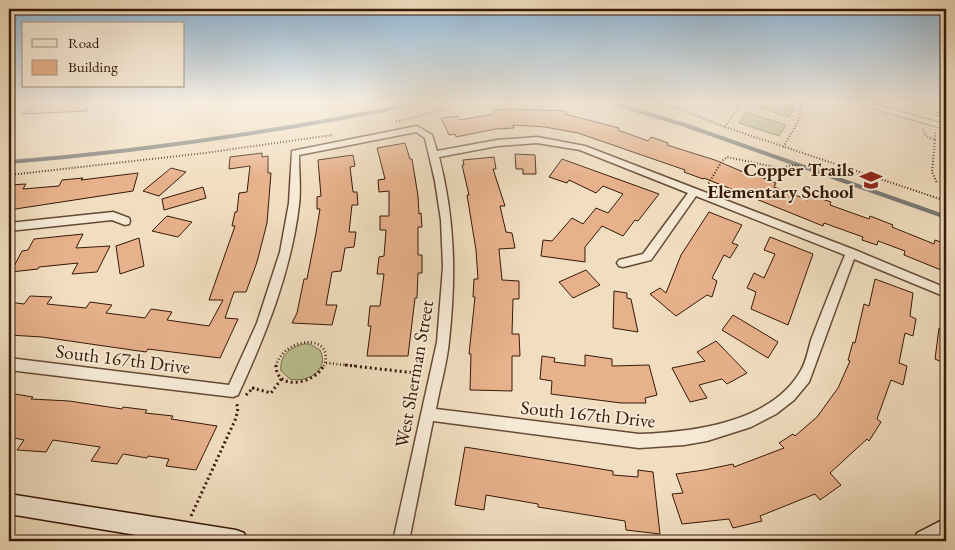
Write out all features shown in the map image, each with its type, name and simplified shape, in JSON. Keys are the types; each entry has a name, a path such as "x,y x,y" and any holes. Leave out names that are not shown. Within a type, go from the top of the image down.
{"street":[{"name":"West Sherman Street","path":"233,391 255,346 282,269 294,202 295,153 417,129 428,137 440,181 445,210 449,267 442,342 401,541"},
{"path":"433,155 497,143 537,140 582,148 850,252 946,293"},
{"path":"623,263 648,256 698,194"},
{"path":"9,227 113,216 125,221"},
{"name":"South 167th Drive","path":"428,414 639,441 688,438 732,428 758,416 788,395 805,376 850,252"},
{"name":"South 167th Drive","path":"9,364 233,391"},
{"path":"9,504 236,541"},
{"path":"926,541 946,528"}],"lane":[{"path":"946,128 946,180"}],"path":[{"path":"728,128 946,201"},
{"path":"783,147 796,128"},
{"path":"9,175 205,153 333,135"},
{"path":"935,140 932,172 936,182 942,187"},
{"path":"698,194 727,157 779,168 795,165 867,177 873,176"},
{"path":"307,341 321,345 327,356 322,370 310,380 293,383 282,378 278,370 280,357 284,350 299,342 307,341"},
{"path":"326,363 436,375"},
{"path":"233,391 254,388 270,393 282,378"},
{"path":"184,532 236,418 238,408 236,402 254,388"}],"green space":[{"path":"753,128 784,128 779,136"},
{"path":"310,344 320,350 322,364 320,369 304,379 290,379 281,371 282,361 286,353 294,347"}],"building":[{"path":"446,128 514,128 496,129 456,137 455,134 449,135"},
{"path":"549,128 619,128 618,130 648,141 651,137 668,143 667,145 715,160 755,177 756,175 776,183 774,187 808,200 810,195 831,202 830,205 869,219 870,216 934,244 935,240 946,244 946,272 904,255 905,251 878,241 877,245 862,240 863,237 824,223 823,226 704,178 684,172 685,170 578,133"},
{"path":"405,143 410,159 412,159 422,227 418,227 418,255 422,255 422,273 418,273 417,298 415,298 408,356 367,356 371,326 368,326 370,306 380,306 384,274 377,274 379,257 384,256 386,230 380,230 380,216 389,216 389,191 379,192 378,180 385,179 377,148"},
{"path":"262,153 262,157 268,156 268,173 271,173 267,223 257,262 246,292 234,292 225,318 238,319 220,358 148,349 146,352 42,337 9,335 9,302 24,304 30,296 52,297 47,304 86,308 90,302 112,305 106,313 145,318 151,309 172,312 167,320 209,326 223,300 209,300 235,226 232,226 235,212 237,212 239,193 247,192 250,166 229,169 230,157"},
{"path":"515,154 535,155 536,174 523,174 523,169 516,169"},
{"path":"353,155 355,166 350,167 353,192 357,192 358,205 352,205 349,232 356,232 354,247 345,248 341,271 332,272 326,305 337,305 332,325 292,323 297,313 304,279 307,279 320,209 317,209 317,197 321,196 318,160"},
{"path":"494,157 496,169 493,169 505,206 500,206 506,232 512,233 515,248 499,249 502,280 519,281 519,299 513,299 512,334 519,334 520,356 512,356 512,391 470,390 471,354 469,354 475,297 473,297 474,279 478,279 476,250 467,195 469,195 462,165 464,165 463,160"},
{"path":"562,159 659,194 638,221 635,220 623,236 602,226 585,247 585,262 541,256 543,240 552,241 572,218 583,224 596,208 608,213 623,194 603,186 596,193 569,180 567,183 549,177"},
{"path":"171,168 186,172 159,196 143,191"},
{"path":"138,173 133,191 9,210 9,185 26,184 23,189 59,186 62,180 83,178 81,180"},
{"path":"203,187 206,198 164,210 162,199"},
{"path":"709,212 742,225 732,243 738,245 730,258 724,255 712,278 717,281 712,297 707,295 676,316 650,294 660,288 666,293 681,255"},
{"path":"167,216 192,222 178,237 152,231"},
{"path":"83,234 76,248 110,246 97,272 72,274 78,263 11,272 22,251 28,250 34,239"},
{"path":"770,237 813,254 788,325 751,309 756,292 747,288 754,273 764,278 775,254 764,250"},
{"path":"139,238 144,266 120,274 116,246"},
{"path":"586,270 600,285 573,298 559,282"},
{"path":"875,279 913,293 910,316 916,319 913,336 905,333 899,363 907,366 903,385 891,380 877,419 881,422 869,441 867,439 830,473 841,485 820,500 815,494 760,516 762,521 733,528 729,519 682,524 672,494 683,493 676,474 733,464 734,467 784,448 779,443 793,434 795,436 817,417 838,388 850,361 848,360 853,342 855,343 864,304 869,306"},
{"path":"614,291 627,293 627,298 631,299 638,332 613,328"},
{"path":"733,315 778,342 768,358 722,330"},
{"path":"939,328 946,329 946,364 935,359"},
{"path":"716,341 747,373 727,384 722,379 699,385 707,398 690,402 672,368 705,361 697,352"},
{"path":"585,355 612,359 612,366 649,365 657,395 645,398 646,403 621,403 551,394 552,381 540,379 542,356 555,358 554,362 585,366"},
{"path":"9,393 33,397 31,399 69,401 122,409 123,407 147,410 145,413 173,416 171,419 217,426 196,470 166,466 169,459 148,456 147,458 123,454 117,464 91,461 100,447 53,440 46,452 17,450 24,440 9,437"},
{"path":"465,447 613,471 613,475 638,477 638,470 653,472 660,534 626,530 625,521 538,507 538,504 486,495 484,510 455,505"}],"waterway":[{"path":"9,162 166,146 285,128"},
{"path":"693,128 946,217"}],"place":[{"name":"Copper Trails Elementary School","path":"871,180"}]}
